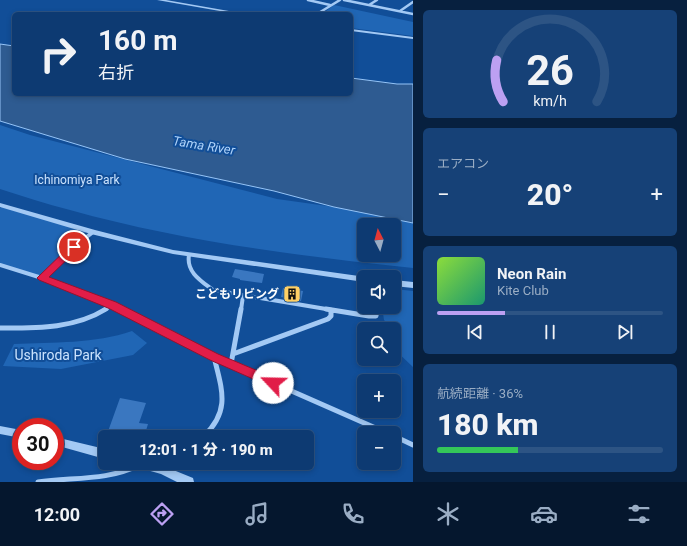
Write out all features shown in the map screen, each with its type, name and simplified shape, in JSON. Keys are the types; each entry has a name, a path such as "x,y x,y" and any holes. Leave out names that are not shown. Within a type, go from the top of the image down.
{"street":[{"path":"159,0 232,12"},
{"path":"308,0 330,5"},
{"path":"320,12 340,0"},
{"path":"344,0 413,14"},
{"path":"369,5 377,0"},
{"path":"400,11 413,2"},
{"path":"353,30 413,38"},
{"path":"0,205 93,232 173,252 357,278"},
{"path":"42,278 65,254 93,232"},
{"path":"189,254 187,260 190,269 204,283 214,290 357,314"},
{"path":"0,265 42,278 112,305 214,357 371,426"},
{"path":"401,284 413,286"},
{"path":"231,364 243,296"},
{"path":"0,328 53,326 79,321 112,305"},
{"path":"233,354 328,319 331,316 331,310"},
{"path":"358,314 372,316 377,314"},
{"path":"212,430 219,420 223,406 222,392 214,357"},
{"path":"0,430 12,432"},
{"path":"401,439 413,445"},
{"path":"64,443 98,452"},
{"path":"38,482 55,479 73,480 130,470"},
{"path":"162,470 189,482"}],"green space":[{"path":"334,5 413,22 413,36 353,28 353,12 325,12"},
{"name":"Ichinomiya Park","path":"0,125 30,135 277,199 413,218 413,268 361,262 401,262 401,218 357,218 357,262 283,253 197,239 112,221 0,189"},
{"path":"3,206 86,232 42,278 0,264 0,208"},
{"path":"401,290 413,291 413,367 401,356 401,322 386,322 383,314 401,314"},
{"name":"Ushiroda Park","path":"132,331 147,343 133,355 61,369 3,366 14,344 89,340"}],"water":[{"name":"Tama River","path":"0,44 12,46 12,96 353,96 353,78 397,84 413,84 413,223 401,221 401,218 388,218 334,207 274,191 125,159 0,121"}],"building":[{"path":"235,269 264,274 262,283 240,280 232,277"},
{"name":"こどもリビング","path":"283,288 303,291 301,301 281,297"},
{"path":"120,398 146,403 139,423 148,424 146,430 109,430"}],"place":[{"name":"こどもリビング","path":"292,294"}],"route":[{"path":"74,247 65,254 42,278 112,305 214,357 273,383"}]}
